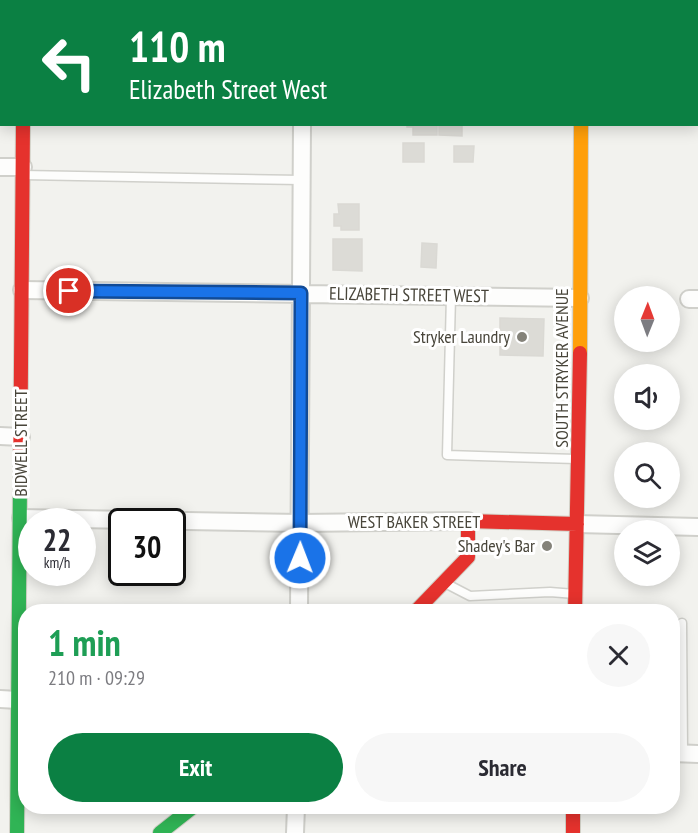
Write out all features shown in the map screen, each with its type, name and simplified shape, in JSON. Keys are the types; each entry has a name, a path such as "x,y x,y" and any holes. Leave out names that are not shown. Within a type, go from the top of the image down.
{"street":[{"name":"BIDWELL STREET","path":"21,508 23,126"},
{"path":"299,604 302,126"},
{"name":"SOUTH STRYKER AVENUE","path":"575,604 579,459 582,126"},
{"path":"0,167 23,171"},
{"name":"ELIZABETH STREET WEST","path":"22,290 580,298"},
{"path":"0,436 21,437"},
{"name":"WEST BAKER STREET","path":"96,519 300,523 468,521 698,526"},
{"path":"423,604 468,557 468,521"},
{"name":"BIDWELL STREET","path":"21,586 21,604"},
{"path":"0,699 18,701"},
{"name":"BIDWELL STREET","path":"17,833 18,807"},
{"path":"160,833 184,814"},
{"path":"295,833 296,814"},
{"path":"573,814 573,833"}],"lane":[{"path":"23,171 301,180"},
{"path":"451,296 447,454 579,459"},
{"path":"444,582 470,596 550,592 575,594"},
{"path":"682,623 684,753"}],"building":[{"path":"437,126 437,135 413,135 413,127 407,127"},
{"path":"439,126 462,126 462,136 439,135"},
{"path":"403,143 424,143 424,162 403,162"},
{"path":"454,146 474,146 473,162 454,162"},
{"path":"338,204 359,204 359,230 341,230 341,226 334,226 334,214 339,214"},
{"path":"333,239 362,239 362,271 333,270"},
{"path":"422,243 437,244 436,268 421,267"},
{"name":"Stryker Laundry","path":"500,318 544,319 543,356 500,355"}],"traffic: fast":[{"path":"19,604 20,485"},
{"path":"17,833 18,717"},
{"path":"160,833 184,814"}],"traffic: slow":[{"path":"580,353 581,126"}],"traffic: jam":[{"path":"20,485 23,126"},
{"path":"575,604 580,353"},
{"path":"423,604 468,557 468,521 577,524"},
{"path":"573,814 573,833"}],"place":[{"name":"Stryker Laundry","path":"522,337"},
{"name":"Shadey's Bar","path":"547,546"}],"route":[{"path":"69,291 301,293 300,558"}]}
